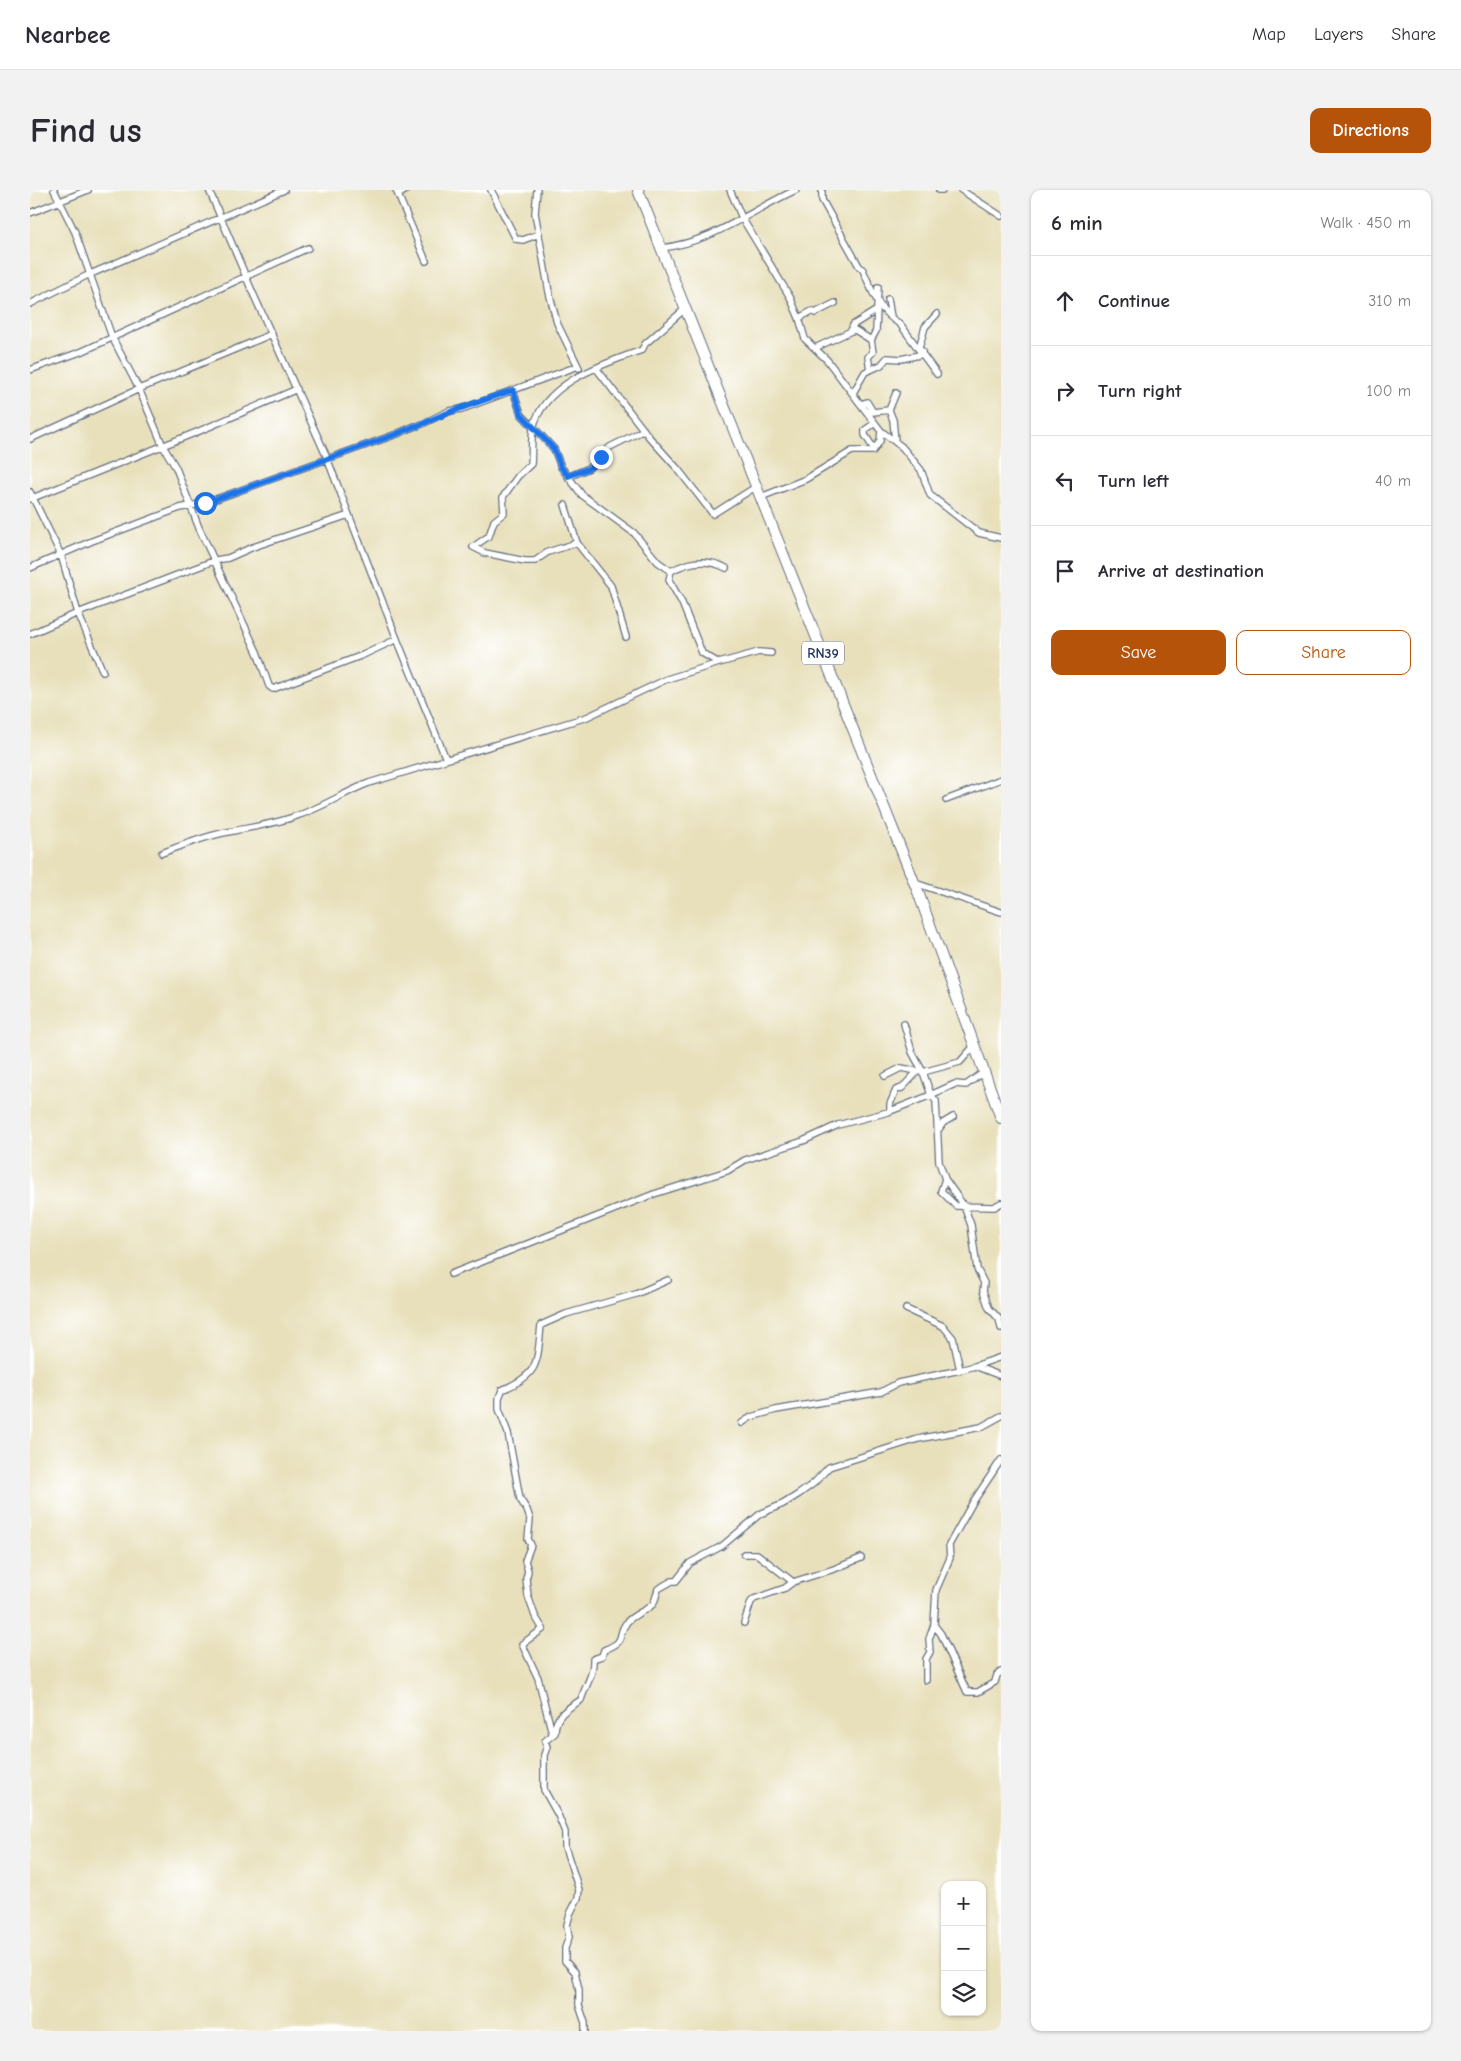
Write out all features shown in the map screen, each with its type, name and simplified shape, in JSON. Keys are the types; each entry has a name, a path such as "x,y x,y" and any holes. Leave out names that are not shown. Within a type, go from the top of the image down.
{"highway":[{"name":"RN39","path":"638,190 913,883 1001,1118"}],"street":[{"path":"54,190 58,202 75,232 112,337 139,389 163,446 176,468 199,528 216,560 257,652 268,686 273,689 363,655 397,639"},
{"path":"30,213 88,190"},
{"path":"209,190 327,459 446,759"},
{"path":"30,304 90,275 284,190"},
{"path":"406,190 397,192 426,261"},
{"path":"491,190 516,238 523,240 539,234"},
{"path":"537,190 534,213 556,323 581,374"},
{"path":"730,190 742,218 790,297 806,339 827,360 875,424 902,447 921,470 930,495 979,533 1001,538"},
{"path":"661,248 682,246 703,239 796,190"},
{"path":"822,190 822,200 863,270 878,307 900,324 937,374"},
{"path":"961,190 1001,216"},
{"path":"30,370 83,351 308,248"},
{"path":"870,370 868,357 873,352 871,340 876,331 878,287"},
{"path":"888,299 891,318"},
{"path":"799,318 812,310 815,313 835,303"},
{"path":"851,331 853,325 878,307"},
{"path":"576,543 548,552 535,561 525,561 485,553 473,547 489,536 494,521 504,513 503,497 518,476 531,464 534,428 548,400 581,374 642,350 645,344 686,308"},
{"path":"853,393 865,372 881,365 887,358 902,359 919,356 925,327 938,314"},
{"path":"815,348 855,330 871,340"},
{"path":"30,439 139,389 272,334"},
{"path":"30,568 180,508 205,503 397,434 449,411 462,409 578,366"},
{"path":"596,368 713,514 757,486"},
{"path":"103,672 78,613 61,555 31,496 163,446 297,389"},
{"path":"513,390 521,414 554,449 561,467 582,495 634,533 658,562 670,572"},
{"path":"895,441 893,420 889,410 896,393"},
{"path":"861,404 867,402 873,412 889,410"},
{"path":"874,448 865,435 865,430 875,424"},
{"path":"568,476 590,468 610,447 644,430"},
{"path":"761,498 806,479 852,451 873,451 880,441 882,431"},
{"path":"565,505 576,543 611,586 626,637"},
{"path":"30,634 78,613 216,560 228,558 253,547 349,515"},
{"path":"670,572 685,564 706,561 726,568"},
{"path":"670,572 669,580 682,603 702,653 719,663"},
{"path":"162,853 194,841 300,815 354,788 587,717 667,679 760,652 771,653"},
{"path":"946,800 1001,779"},
{"path":"913,883 935,892 1001,912"},
{"path":"904,1024 912,1052 931,1095 936,1101 939,1129 939,1162 945,1179 964,1206 971,1225 977,1269 984,1283 983,1292 989,1308 999,1319 1001,1328"},
{"path":"885,1076 901,1068 921,1072 960,1062 974,1046"},
{"path":"902,1088 911,1070"},
{"path":"890,1111 890,1104 896,1090 902,1088 921,1072"},
{"path":"451,1274 654,1194 727,1171 745,1160 803,1140 838,1125 890,1111 955,1084 966,1085 984,1072"},
{"path":"939,1129 943,1123 953,1117"},
{"path":"945,1179 941,1191 956,1206 994,1208 1001,1203"},
{"path":"552,1735 538,1678 522,1644 543,1629 535,1616 528,1596 526,1579 528,1571 525,1561 531,1545 528,1539 530,1519 520,1499 508,1433 499,1409 499,1398 502,1390 520,1382 532,1371 537,1361 541,1325 574,1312 636,1294 668,1280"},
{"path":"906,1309 943,1326 953,1338 960,1370"},
{"path":"742,1423 751,1416 881,1392 898,1383 960,1370 1001,1357"},
{"path":"975,1366 1001,1376"},
{"path":"585,2031 586,2024 579,2005 579,1990 575,1972 565,1961 565,1948 569,1937 567,1925 578,1898 579,1890 564,1847 564,1832 558,1814 544,1790 544,1754 547,1747 545,1741 555,1733 554,1727 563,1711 581,1700 583,1690 589,1682 594,1668 594,1660 602,1656 604,1650 615,1646 620,1640 628,1621 654,1603 658,1589 672,1581 676,1581 690,1563 722,1546 760,1514 783,1504 799,1494 814,1483 829,1467 918,1439 981,1428 1001,1416"},
{"path":"926,1680 926,1659 930,1652 929,1640 934,1625 936,1590 950,1558 949,1545 973,1502 1001,1460"},
{"path":"744,1554 757,1554 793,1582"},
{"path":"744,1623 751,1602 754,1599 785,1588 793,1582 834,1569 860,1558"},
{"path":"934,1625 941,1634 967,1692 978,1692 995,1682 997,1675 1001,1672"}],"route":[{"path":"205,503 397,434 449,411 462,409 513,390 521,414 554,449 561,467 568,476 590,468 601,457"}]}
